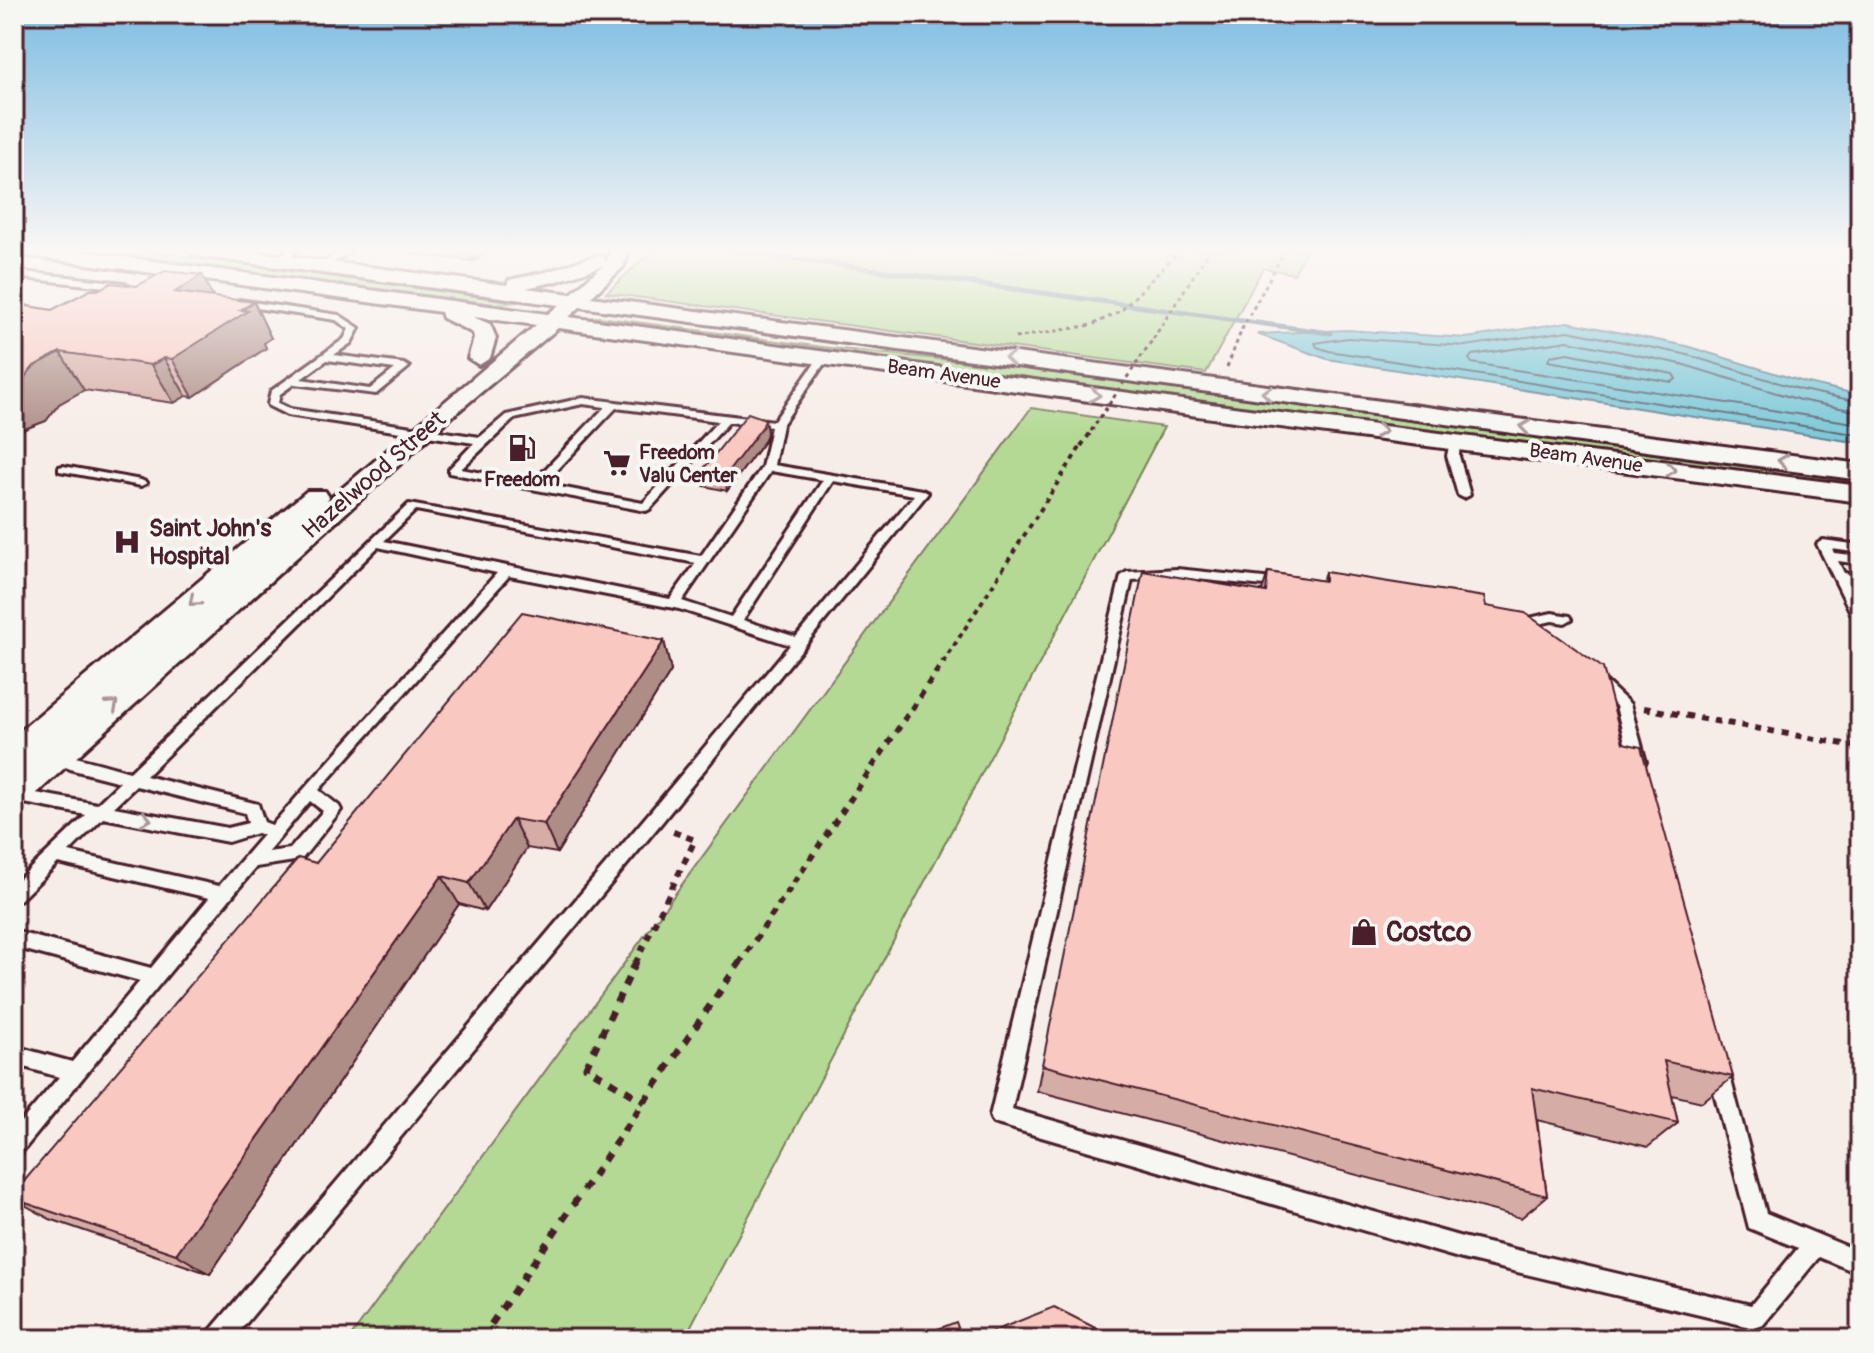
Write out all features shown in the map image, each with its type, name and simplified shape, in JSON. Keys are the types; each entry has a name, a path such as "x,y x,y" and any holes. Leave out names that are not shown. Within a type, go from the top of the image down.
{"street":[{"path":"443,313 476,324 485,338 479,358"},
{"name":"Hazelwood Street","path":"14,793 408,431 479,358 547,313"},
{"name":"Hazelwood Street","path":"14,755 548,313"},
{"name":"Beam Avenue","path":"570,313 823,358 1860,494"},
{"name":"Beam Avenue","path":"591,313 799,330 1860,471"},
{"path":"724,313 799,330"}],"lane":[{"path":"307,313 339,318 354,328 348,341 275,393 273,404 287,412 482,441"},
{"path":"291,381 372,392 404,367 325,357"},
{"path":"673,604 768,467 777,425 823,358"},
{"path":"726,419 646,507 453,471 510,417 583,401 777,425"},
{"path":"535,487 613,405"},
{"path":"1455,441 1453,456 1464,495"},
{"path":"218,1339 652,823 922,493 768,467"},
{"path":"63,469 141,483"},
{"path":"734,623 830,477"},
{"path":"14,895 413,506 704,561"},
{"path":"375,543 673,604 799,643"},
{"path":"1826,550 1860,549"},
{"path":"1826,550 1860,560"},
{"path":"1826,550 1857,605"},
{"path":"14,1146 250,861 266,830 309,791 506,571"},
{"path":"1294,586 1177,573 1127,576 1000,1116 1462,1248 1755,1317 1815,1244"},
{"path":"1840,576 1860,579"},
{"path":"1546,643 1514,623 1552,617 1565,619"},
{"path":"1584,670 1623,704 1642,779"},
{"path":"54,756 73,764 252,808 266,830"},
{"path":"250,861 295,855 333,810 309,791"},
{"path":"14,793 228,835 266,830"},
{"path":"55,855 221,894"},
{"path":"14,939 154,977"},
{"path":"1712,1047 1757,1220 1860,1263"},
{"path":"14,1055 75,1072"}],"path":[{"path":"1007,338 1092,325 1117,313"},
{"path":"481,1339 903,726 1170,313"},
{"path":"1223,377 1251,313"},
{"path":"1623,704 1860,747"},
{"path":"645,1102 586,1067 695,840 652,823"}],"green space":[{"path":"757,313 1238,313 1206,373"},
{"path":"599,317 830,348 988,364 1860,481 1860,488 1409,427 1276,414 579,318"},
{"path":"1031,408 1164,427 684,1339 349,1339"}],"water":[{"path":"1568,322 1686,346 1804,382 1860,395 1860,443 1327,359 1257,334 1347,330 1466,338"}],"building":[{"path":"14,313 245,313 172,359 164,358 151,365 60,352 34,366 20,383 14,385"},
{"path":"748,413 765,419 763,426 725,476 701,472"},
{"name":"Costco","path":"1143,571 1266,592 1268,572 1325,581 1325,572 1484,597 1486,606 1525,613 1603,668 1623,743 1641,747 1733,1077 1664,1061 1678,1123 1532,1088 1547,1196 1042,1065"},
{"path":"522,612 664,641 544,824 513,819 469,883 442,876 176,1254 14,1199 14,1193 298,858 316,863"},
{"path":"1054,1307 1117,1339 974,1339"},
{"path":"956,1322 962,1339 912,1339"}],"waterway":[{"path":"1187,313 1330,333"}],"place":[{"name":"Freedom","path":"522,448"},
{"name":"Freedom Valu Center","path":"617,463"},
{"name":"Saint John's Hospital","path":"127,542"},
{"name":"Costco","path":"1364,932"}]}
